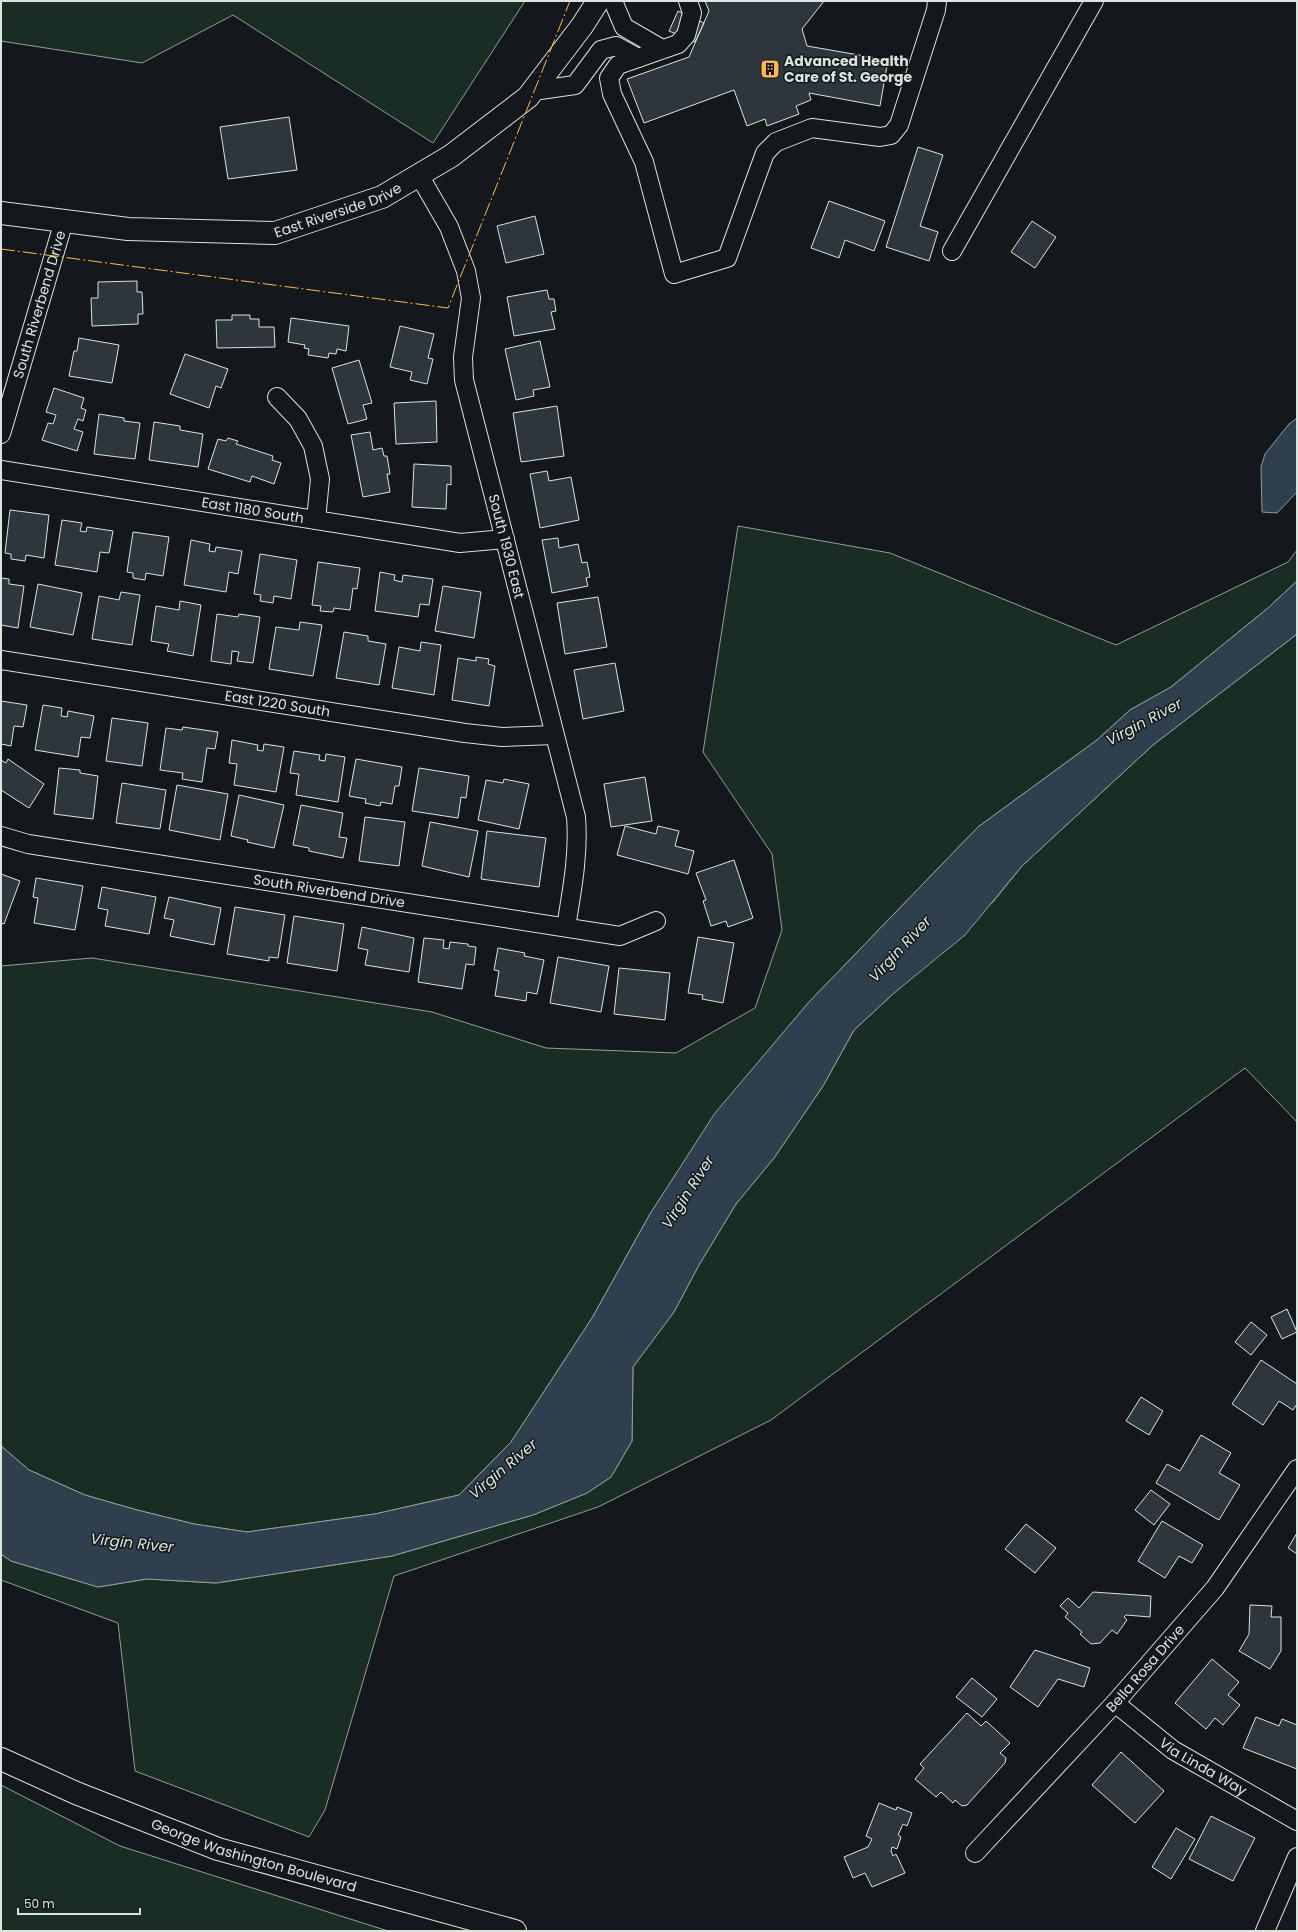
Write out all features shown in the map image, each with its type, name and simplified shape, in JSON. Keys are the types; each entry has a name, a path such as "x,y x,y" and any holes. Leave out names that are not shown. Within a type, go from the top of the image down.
{"main road":[{"name":"East Riverside Drive","path":"1,213 128,229 275,233 382,197 451,156 528,97 582,26 598,1"},
{"name":"George Washington Boulevard","path":"1,1759 76,1793 218,1848 515,1931"}],"street":[{"path":"613,1 624,26 662,49"},
{"path":"688,1 692,13 686,35 678,44 618,65 609,78 612,94 644,162 674,274 727,258 765,153 776,142 812,128 880,137 891,135 898,125 936,10 937,1"},
{"path":"952,251 1094,1"},
{"path":"533,91 575,85 600,50 616,46 638,58"},
{"name":"South 1930 East","path":"419,175 448,226 466,271 471,298 463,356 464,380 576,817 578,840 566,927"},
{"name":"South Riverbend Drive","path":"1,434 64,221"},
{"path":"277,397 298,419 313,446 320,479 316,520"},
{"name":"East 1180 South","path":"1,470 460,543 504,540"},
{"name":"East 1220 South","path":"1,660 465,733 502,736 554,734"},
{"name":"South Riverbend Drive","path":"1,836 28,844 620,936 656,921"},
{"name":"Bella Rosa Drive","path":"975,1853 1115,1702 1215,1588 1297,1469"},
{"name":"Via Linda Way","path":"1115,1702 1173,1750 1297,1821"},
{"path":"1265,1931 1297,1857"}],"green space":[{"path":"1,1 525,1 433,143 233,15 142,63 1,41"},
{"path":"738,526 890,553 1116,645 1288,562 1297,550 1297,581 1268,608 1171,687 1130,710 1097,740 978,827 809,1002 715,1114 650,1214 592,1318 511,1442 459,1495 375,1514 247,1532 194,1524 137,1510 85,1495 29,1470 1,1446 1,966 92,958 432,1012 546,1048 676,1053 755,1008 782,930 772,854 703,752"},
{"path":"1297,634 1297,1122 1245,1068 771,1420 598,1507 394,1576 325,1810 309,1837 135,1771 118,1623 1,1580 1,1554 11,1561 98,1587 147,1579 216,1583 392,1556 533,1515 587,1493 611,1477 632,1441 633,1367 674,1312 699,1265 736,1204 774,1158 823,1086 854,1030 993,902 1022,866 1153,745"},
{"path":"1,1785 120,1846 388,1931 1,1931"}],"water":[{"path":"1297,418 1297,492 1277,513 1262,512 1261,467 1265,454 1289,424"},
{"name":"Virgin River","path":"1297,581 1297,634 1153,745 1022,866 965,935 894,993 854,1030 823,1086 774,1158 736,1204 699,1265 674,1312 633,1367 632,1441 611,1477 587,1493 533,1515 392,1556 216,1583 147,1579 98,1587 11,1561 1,1554 1,1446 29,1470 85,1495 194,1524 247,1532 375,1514 459,1495 511,1442 592,1318 650,1214 715,1113 809,1002 978,827 1097,740 1130,710 1171,687 1268,608"}],"building":[{"name":"Advanced Health Care of St. George","path":"705,1 824,1 802,29 807,46 888,60 880,106 809,93 811,100 796,106 799,114 767,126 765,119 747,126 734,90 644,123 627,79 689,57 709,11"},
{"path":"678,11 704,23 695,42 669,31"},
{"path":"289,117 297,170 228,179 220,127"},
{"path":"918,147 943,155 920,226 938,232 929,261 886,247"},
{"path":"829,201 885,221 874,251 845,240 839,258 811,248"},
{"path":"535,216 544,254 506,263 497,226"},
{"path":"1032,221 1056,237 1035,268 1011,252"},
{"path":"137,281 137,292 142,292 143,314 138,314 138,324 92,326 91,298 98,298 98,282"},
{"path":"547,290 549,299 554,299 556,311 551,312 555,329 514,336 507,297"},
{"path":"232,315 250,315 250,319 259,319 259,327 274,327 275,347 217,348 216,320 232,320"},
{"path":"291,318 349,326 346,351 337,349 336,354 329,353 328,358 308,355 309,349 304,348 305,345 288,342"},
{"path":"400,326 434,334 428,358 433,359 427,384 410,380 412,372 390,367"},
{"path":"79,338 119,345 112,383 69,376 74,351 77,351"},
{"path":"540,341 550,387 533,390 534,396 516,400 505,349"},
{"path":"185,354 228,369 221,388 216,386 209,408 170,394"},
{"path":"359,360 372,403 363,405 367,419 348,424 332,368"},
{"path":"54,388 84,398 81,408 86,410 83,421 78,419 74,429 83,432 77,451 42,440 48,423 53,424 56,415 46,412"},
{"path":"436,401 437,442 396,444 394,403"},
{"path":"557,406 564,456 521,462 513,413"},
{"path":"99,414 124,418 124,421 140,423 135,459 94,454"},
{"path":"154,422 180,426 180,430 203,434 198,467 149,460"},
{"path":"370,432 373,450 382,448 384,456 387,456 390,474 387,474 390,492 363,497 351,435"},
{"path":"228,438 238,441 236,444 273,456 272,460 281,463 274,484 252,476 250,482 208,469 218,439 226,441"},
{"path":"414,464 451,466 451,485 447,484 446,509 412,507"},
{"path":"547,471 549,481 571,477 579,520 540,528 530,474"},
{"path":"10,510 49,515 44,558 26,555 25,561 11,559 11,554 5,553"},
{"path":"62,520 82,523 80,531 86,532 87,527 113,531 109,553 100,552 97,572 55,565"},
{"path":"133,532 169,537 163,576 146,573 145,580 133,578 133,573 127,572"},
{"path":"558,538 559,548 578,544 582,563 587,562 590,577 586,578 588,586 552,593 542,540"},
{"path":"191,540 210,544 209,551 215,552 216,547 242,551 238,574 229,572 226,592 184,585"},
{"path":"260,554 297,560 291,599 274,596 273,603 260,601 261,595 254,594"},
{"path":"318,562 360,568 357,589 353,588 350,610 334,608 333,612 320,611 321,606 312,605"},
{"path":"380,572 395,575 394,580 402,582 403,575 433,579 429,605 420,604 418,617 375,611"},
{"path":"1,578 9,579 9,584 24,586 18,628 1,625"},
{"path":"38,584 82,593 73,635 30,627"},
{"path":"443,586 481,592 474,638 435,631"},
{"path":"121,592 140,595 132,645 92,639 99,596 119,600"},
{"path":"598,597 607,647 565,654 557,603"},
{"path":"180,601 201,605 193,656 167,651 169,644 151,641 156,606 179,610"},
{"path":"217,614 238,617 239,614 260,617 253,663 237,661 239,652 232,651 231,664 211,661"},
{"path":"300,622 322,625 313,676 269,669 276,627 299,630"},
{"path":"344,632 368,636 368,641 386,644 379,685 336,678"},
{"path":"421,642 441,645 434,695 392,688 399,647 420,651"},
{"path":"476,657 489,659 488,664 495,666 489,706 452,700 458,658 476,661"},
{"path":"615,663 624,711 583,719 574,670"},
{"path":"1,701 27,705 23,727 14,726 11,746 1,744"},
{"path":"43,705 62,708 61,716 67,717 68,711 94,716 90,738 81,737 78,757 35,750"},
{"path":"112,718 148,723 142,766 106,761"},
{"path":"183,727 218,732 215,749 207,748 202,782 182,779 183,773 160,770 166,728 182,730"},
{"path":"232,740 258,745 257,750 263,751 264,744 284,747 276,792 234,785 237,764 229,763"},
{"path":"294,751 320,755 319,760 325,761 326,754 345,757 338,802 296,795 299,774 290,773"},
{"path":"8,759 44,784 29,808 1,790 1,760 6,763"},
{"path":"356,759 402,767 399,786 395,786 392,804 381,802 380,806 365,803 366,799 349,796"},
{"path":"59,768 80,770 80,773 98,776 93,819 54,814"},
{"path":"419,768 469,776 466,798 461,797 458,818 412,811"},
{"path":"645,777 652,821 611,827 604,784"},
{"path":"504,779 529,784 519,829 478,820 486,780 503,783"},
{"path":"122,783 166,790 160,829 116,823"},
{"path":"177,785 228,794 220,840 169,830"},
{"path":"239,795 284,805 274,848 247,842 248,840 231,836"},
{"path":"301,805 343,813 339,837 347,838 343,858 309,851 309,848 293,845"},
{"path":"365,817 405,822 399,866 359,861"},
{"path":"430,822 478,831 469,877 422,866"},
{"path":"625,826 656,834 658,826 679,831 675,846 694,851 688,874 617,855"},
{"path":"487,831 546,838 539,887 481,879"},
{"path":"734,860 753,918 728,927 726,921 711,926 703,901 706,900 696,873"},
{"path":"1,874 20,881 4,924 1,923"},
{"path":"36,878 83,886 75,930 34,923 38,898 33,897"},
{"path":"102,887 156,897 149,934 105,926 108,910 98,908"},
{"path":"169,897 221,908 214,945 170,936 174,920 164,918"},
{"path":"235,907 285,915 278,958 269,957 269,961 227,954"},
{"path":"294,916 344,924 337,971 287,963"},
{"path":"362,927 414,938 409,972 365,965 368,950 358,948"},
{"path":"698,937 734,943 723,1003 702,999 703,995 688,993"},
{"path":"424,938 444,940 443,948 449,949 450,942 468,944 468,946 476,947 474,965 466,964 462,989 418,982"},
{"path":"498,948 525,953 524,956 544,960 537,994 527,992 526,1001 495,996 499,971 494,970"},
{"path":"558,957 609,966 601,1012 550,1003"},
{"path":"619,968 670,973 665,1020 614,1014"},
{"path":"1287,1309 1297,1332 1282,1339 1271,1317"},
{"path":"1251,1322 1267,1335 1251,1355 1235,1342"},
{"path":"1261,1360 1297,1384 1297,1404 1293,1410 1279,1401 1263,1425 1232,1404"},
{"path":"1141,1397 1163,1411 1149,1435 1126,1421"},
{"path":"1201,1435 1231,1453 1219,1473 1240,1485 1219,1520 1156,1483 1167,1464 1180,1471"},
{"path":"1151,1490 1170,1504 1154,1525 1135,1510"},
{"path":"1162,1521 1203,1545 1192,1563 1179,1556 1165,1578 1138,1561"},
{"path":"1026,1524 1056,1548 1035,1573 1005,1549"},
{"path":"1297,1533 1297,1554 1288,1548"},
{"path":"1093,1592 1151,1596 1150,1617 1126,1615 1124,1617 1127,1620 1117,1634 1112,1630 1100,1643 1091,1644 1080,1634 1082,1632 1065,1617 1068,1613 1060,1606 1068,1598 1079,1608"},
{"path":"1250,1605 1272,1606 1271,1617 1281,1617 1281,1651 1270,1669 1239,1651 1249,1634"},
{"path":"1035,1650 1090,1668 1084,1687 1058,1679 1038,1707 1010,1687"},
{"path":"1212,1659 1239,1682 1228,1695 1240,1705 1223,1725 1215,1718 1206,1729 1175,1703"},
{"path":"972,1678 997,1699 982,1717 956,1697"},
{"path":"967,1713 981,1726 986,1721 1010,1743 1000,1753 1006,1758 1005,1763 967,1805 962,1806 955,1800 953,1803 941,1792 936,1797 915,1779 924,1768 920,1764"},
{"path":"1256,1717 1279,1726 1282,1719 1297,1725 1297,1769 1243,1748"},
{"path":"1121,1752 1164,1791 1135,1823 1092,1785"},
{"path":"879,1803 896,1810 897,1807 912,1813 907,1826 903,1824 898,1835 901,1837 897,1849 892,1847 891,1851 893,1856 896,1854 905,1873 872,1887 865,1873 853,1878 844,1857 868,1847 872,1839 866,1836"},
{"path":"1211,1816 1255,1838 1233,1881 1189,1859"},
{"path":"1176,1828 1195,1839 1171,1879 1152,1867"}],"power":[{"path":"1,249 448,308 570,1"}],"place":[{"name":"Advanced Health Care of St. George","path":"770,69"}]}
